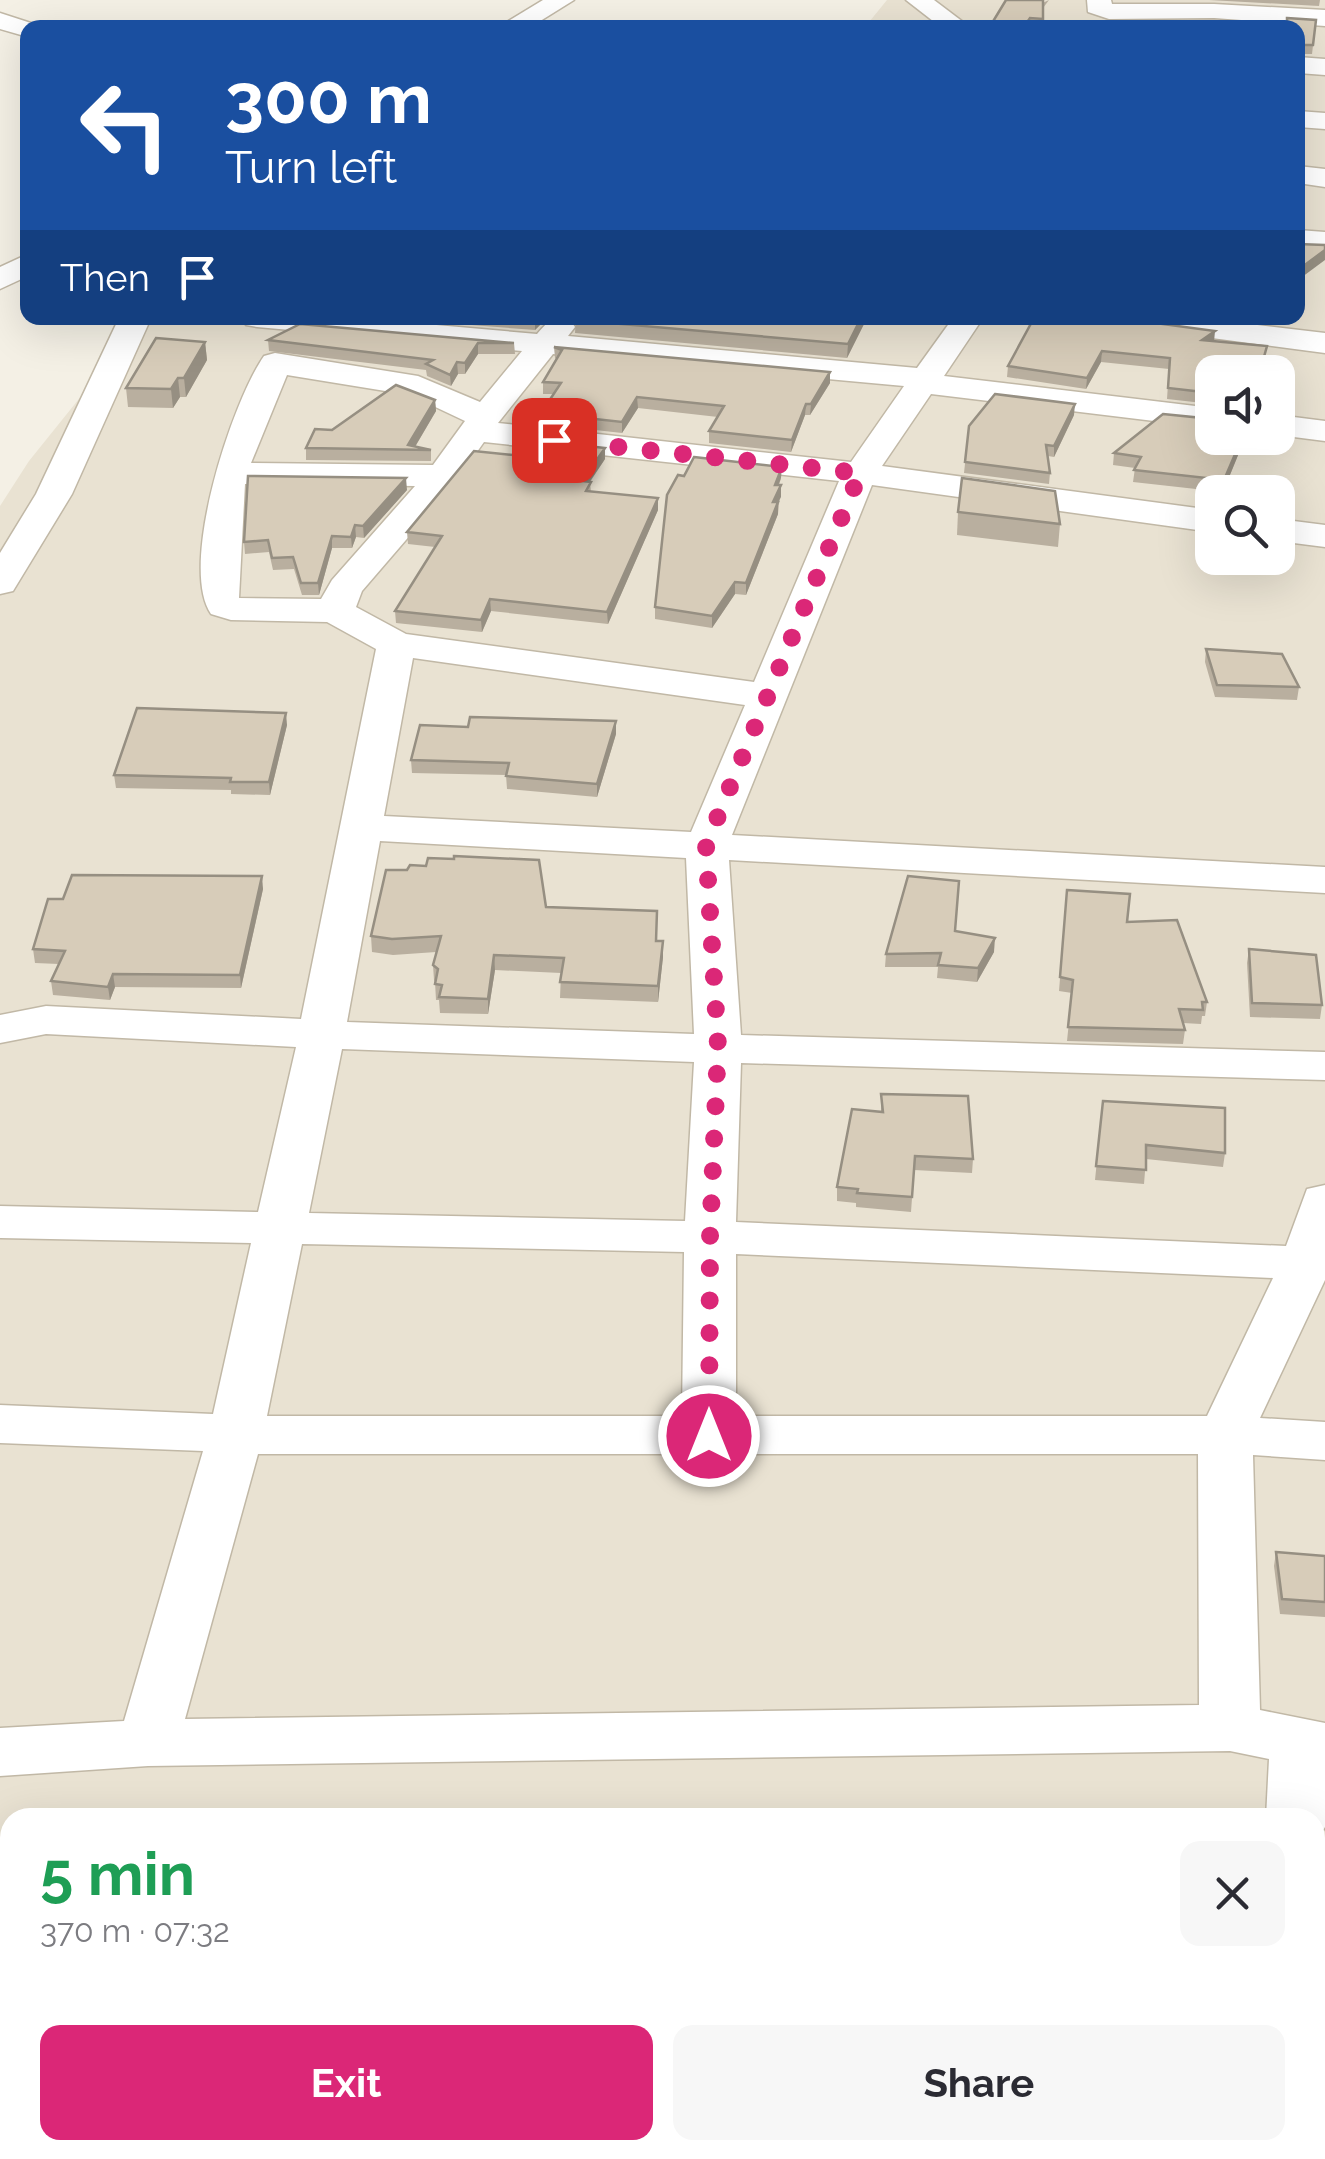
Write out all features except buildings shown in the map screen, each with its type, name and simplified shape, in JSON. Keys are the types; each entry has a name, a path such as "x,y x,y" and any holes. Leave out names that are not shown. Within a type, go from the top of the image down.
{"street":[{"path":"524,20 562,0"},
{"path":"918,0 948,20"},
{"path":"1098,0 1096,4 1101,10 1124,13 1325,18"},
{"path":"0,583 54,494 132,325"},
{"path":"336,325 922,380 1195,416"},
{"path":"335,611 344,588 443,476 561,325"},
{"path":"709,1436 710,1237 718,1046 706,845 860,473 963,325"},
{"path":"1184,325 1325,343"},
{"path":"768,696 396,644 335,611 224,606 220,599 224,505 230,473 275,363 418,386 481,424 1195,519"},
{"path":"1295,428 1325,431"},
{"path":"230,473 443,476"},
{"path":"1295,532 1325,536"},
{"path":"148,1743 236,1434 322,1033 396,644"},
{"path":"361,827 1325,880"},
{"path":"0,1029 46,1020 452,1041 1325,1066"},
{"path":"1230,1728 1225,1435 1316,1263 1325,1200"},
{"path":"0,1222 710,1237 1316,1263"},
{"path":"0,1424 236,1434 1225,1435 1325,1440"},
{"path":"0,1752 148,1743 1230,1728 1313,1744 1300,1808"}],"shaded area":[{"path":"887,0 1325,0 1325,1808 0,1808 0,506 29,461 138,325 1305,325 1305,20 871,20"}],"route":[{"path":"554,440 860,473 706,845 718,1046 710,1237 709,1436"}]}
